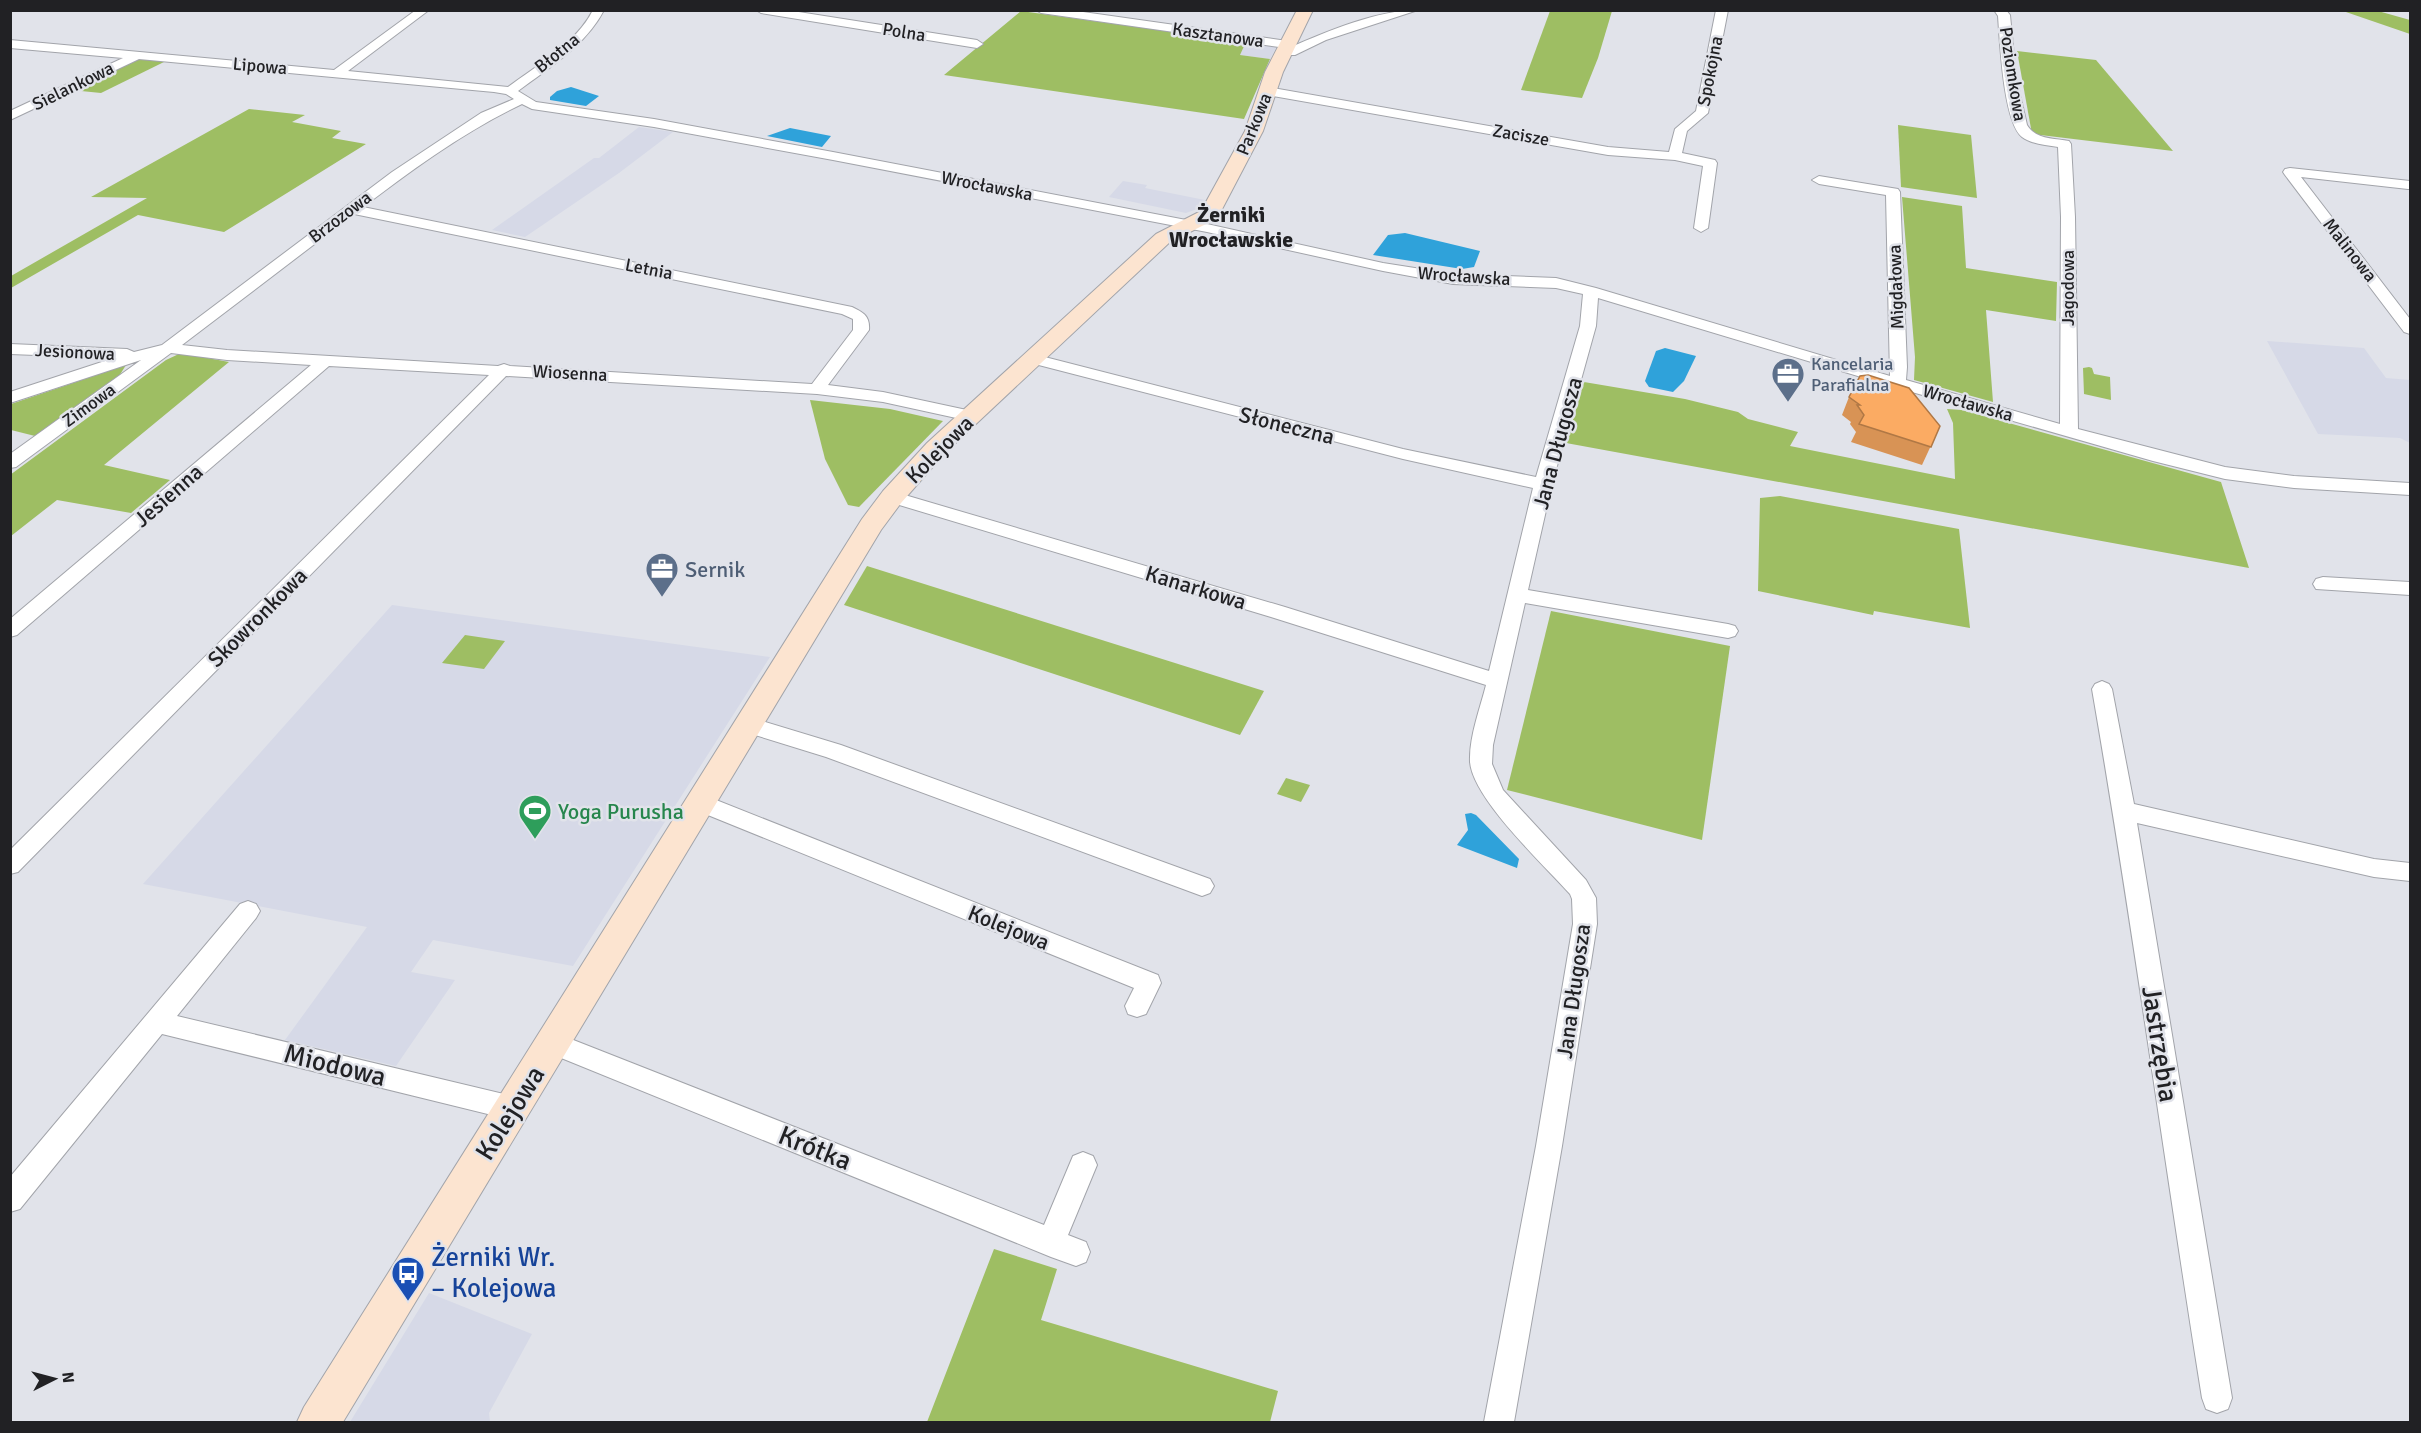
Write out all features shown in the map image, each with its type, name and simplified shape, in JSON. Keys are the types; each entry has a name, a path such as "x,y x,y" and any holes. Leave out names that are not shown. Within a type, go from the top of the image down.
{"street":[{"path":"337,73 424,10"},
{"name":"Błotna","path":"516,95 582,34 596,18 599,10"},
{"name":"Kasztanowa","path":"1041,10 1286,48"},
{"name":"Parkowa","path":"1189,225 1209,215 1215,205 1254,131 1267,91 1305,10"},
{"path":"1286,48 1291,52 1322,38 1413,10"},
{"name":"Spokojna","path":"1675,156 1681,129 1702,113 1722,10"},
{"name":"Poziomkowa","path":"1999,10 2004,15 2019,127 2027,135 2064,144"},
{"name":"Polna","path":"766,11 977,44"},
{"name":"Lipowa","path":"10,44 337,73 516,95"},
{"name":"Sielankowa","path":"10,116 136,56"},
{"name":"Zacisze","path":"1267,91 1608,151 1675,156 1710,163 1701,228"},
{"name":"Brzozowa","path":"168,348 350,209 516,95"},
{"name":"Wrocławska","path":"516,95 532,105 654,123 1189,225 1417,273 1453,279 1556,283 1591,291 1897,383 2225,473 2294,482 2403,488"},
{"name":"Jagodowa","path":"2064,144 2068,217 2069,431"},
{"name":"Malinowa","path":"2408,185 2290,172 2410,328"},
{"name":"Migdałowa","path":"1819,180 1893,192 1899,366 1897,383"},
{"name":"Letnia","path":"350,209 847,310 859,316 862,321 861,330 817,389"},
{"name":"Kolejowa","path":"319,1422 871,525 892,497 936,448 1163,238 1189,225"},
{"name":"Jana Długosza","path":"1499,1422 1550,1146 1586,924 1584,898 1578,887 1494,795 1481,764 1482,745 1544,484 1588,326 1591,291"},
{"path":"10,398 168,348"},
{"name":"Wiosenna","path":"168,348 228,355 504,369 817,389 883,397 970,416"},
{"name":"Zimowa","path":"10,463 168,348"},
{"name":"Jesionowa","path":"10,349 140,355"},
{"name":"Słoneczna","path":"1033,359 1391,451 1544,484"},
{"name":"Jesienna","path":"10,630 326,360"},
{"name":"Skowronkowa","path":"10,865 504,369"},
{"path":"2403,488 2410,505"},
{"name":"Kanarkowa","path":"892,497 1278,612 1497,681"},
{"path":"2323,584 2410,589"},
{"path":"1519,595 1728,631"},
{"name":"Jastrzębia","path":"2102,689 2125,811 2184,1206 2217,1398"},
{"path":"749,725 833,751 1202,886"},
{"name":"Kolejowa","path":"701,803 1149,983 1137,1006"},
{"path":"2125,811 2374,868 2410,872"},
{"path":"10,1199 248,911"},
{"name":"Miodowa","path":"157,1022 512,1108"},
{"name":"Krótka","path":"553,1042 1064,1247 1083,1165"}],"shaded area":[{"path":"1246,42 1277,46 1270,59 1240,55"},
{"path":"639,127 673,132 619,173 525,237 492,230 594,158 599,158"},
{"path":"1123,181 1147,185 1145,188 1205,200 1197,209 1186,213 1109,197"},
{"path":"2267,341 2364,348 2386,378 2410,380 2410,443 2400,438 2318,434"},
{"path":"392,605 770,657 573,966 433,940 411,972 455,980 396,1066 285,1040 367,927 143,884"},
{"path":"429,1293 532,1334 489,1413 490,1422 350,1422"}],"green space":[{"path":"1021,11 1246,42 1240,55 1270,59 1244,119 944,75"},
{"path":"1550,11 1612,11 1598,58 1582,98 1521,90"},
{"path":"2343,11 2378,11 2410,20 2410,34"},
{"path":"2017,51 2096,60 2173,151 2032,134"},
{"path":"137,58 166,61 101,93 71,90"},
{"path":"249,109 305,115 292,122 341,131 332,138 366,144 224,232 138,215 11,288 11,276 147,198 91,197"},
{"path":"1898,125 1971,135 1977,198 1901,187"},
{"path":"1902,197 1962,206 1966,268 2057,282 2056,321 1986,310 1993,402 1914,380 1915,357"},
{"path":"181,353 229,362 104,465 170,480 131,513 57,500 11,536 10,475 166,360"},
{"path":"126,365 116,381 39,437 11,430 11,404"},
{"path":"2083,368 2092,368 2094,374 2110,377 2111,400 2084,394"},
{"path":"1584,382 1685,399 1738,412 1748,419 1798,432 1790,446 1955,479 1953,423 1947,409 1962,410 2221,482 2249,568 1566,443"},
{"path":"810,400 890,409 943,421 859,507 848,505 825,459"},
{"path":"1780,496 1959,529 1970,628 1874,611 1873,615 1758,591 1760,498"},
{"path":"867,566 1264,691 1240,735 844,605"},
{"path":"1551,611 1730,646 1702,840 1507,790"},
{"path":"465,635 505,641 484,669 442,663"},
{"path":"1286,778 1310,785 1301,802 1277,794"},
{"path":"994,1249 1057,1269 1041,1320 1278,1391 1270,1422 927,1422"}],"water":[{"path":"571,87 599,96 586,106 550,100 550,97 557,91"},
{"path":"790,128 831,136 822,147 767,136"},
{"path":"1405,233 1480,251 1474,267 1462,269 1373,255 1388,235"},
{"path":"1665,348 1696,356 1684,381 1673,392 1649,387 1645,381 1656,351"},
{"path":"1465,814 1476,815 1519,859 1517,868 1457,845 1468,830"}],"building":[{"path":"1868,375 1909,388 1940,426 1931,447 1859,424 1864,415 1857,405 1860,405 1849,397 1860,376"}],"place":[{"name":"Kancelaria Parafialna","path":"1788,403"},
{"name":"Sernik","path":"662,598"},
{"name":"Yoga Purusha","path":"535,840"},
{"name":"Żerniki Wr. – Kolejowa","path":"408,1302"}],"district":[{"name":"Żerniki Wrocławskie","path":"1231,226"}]}
